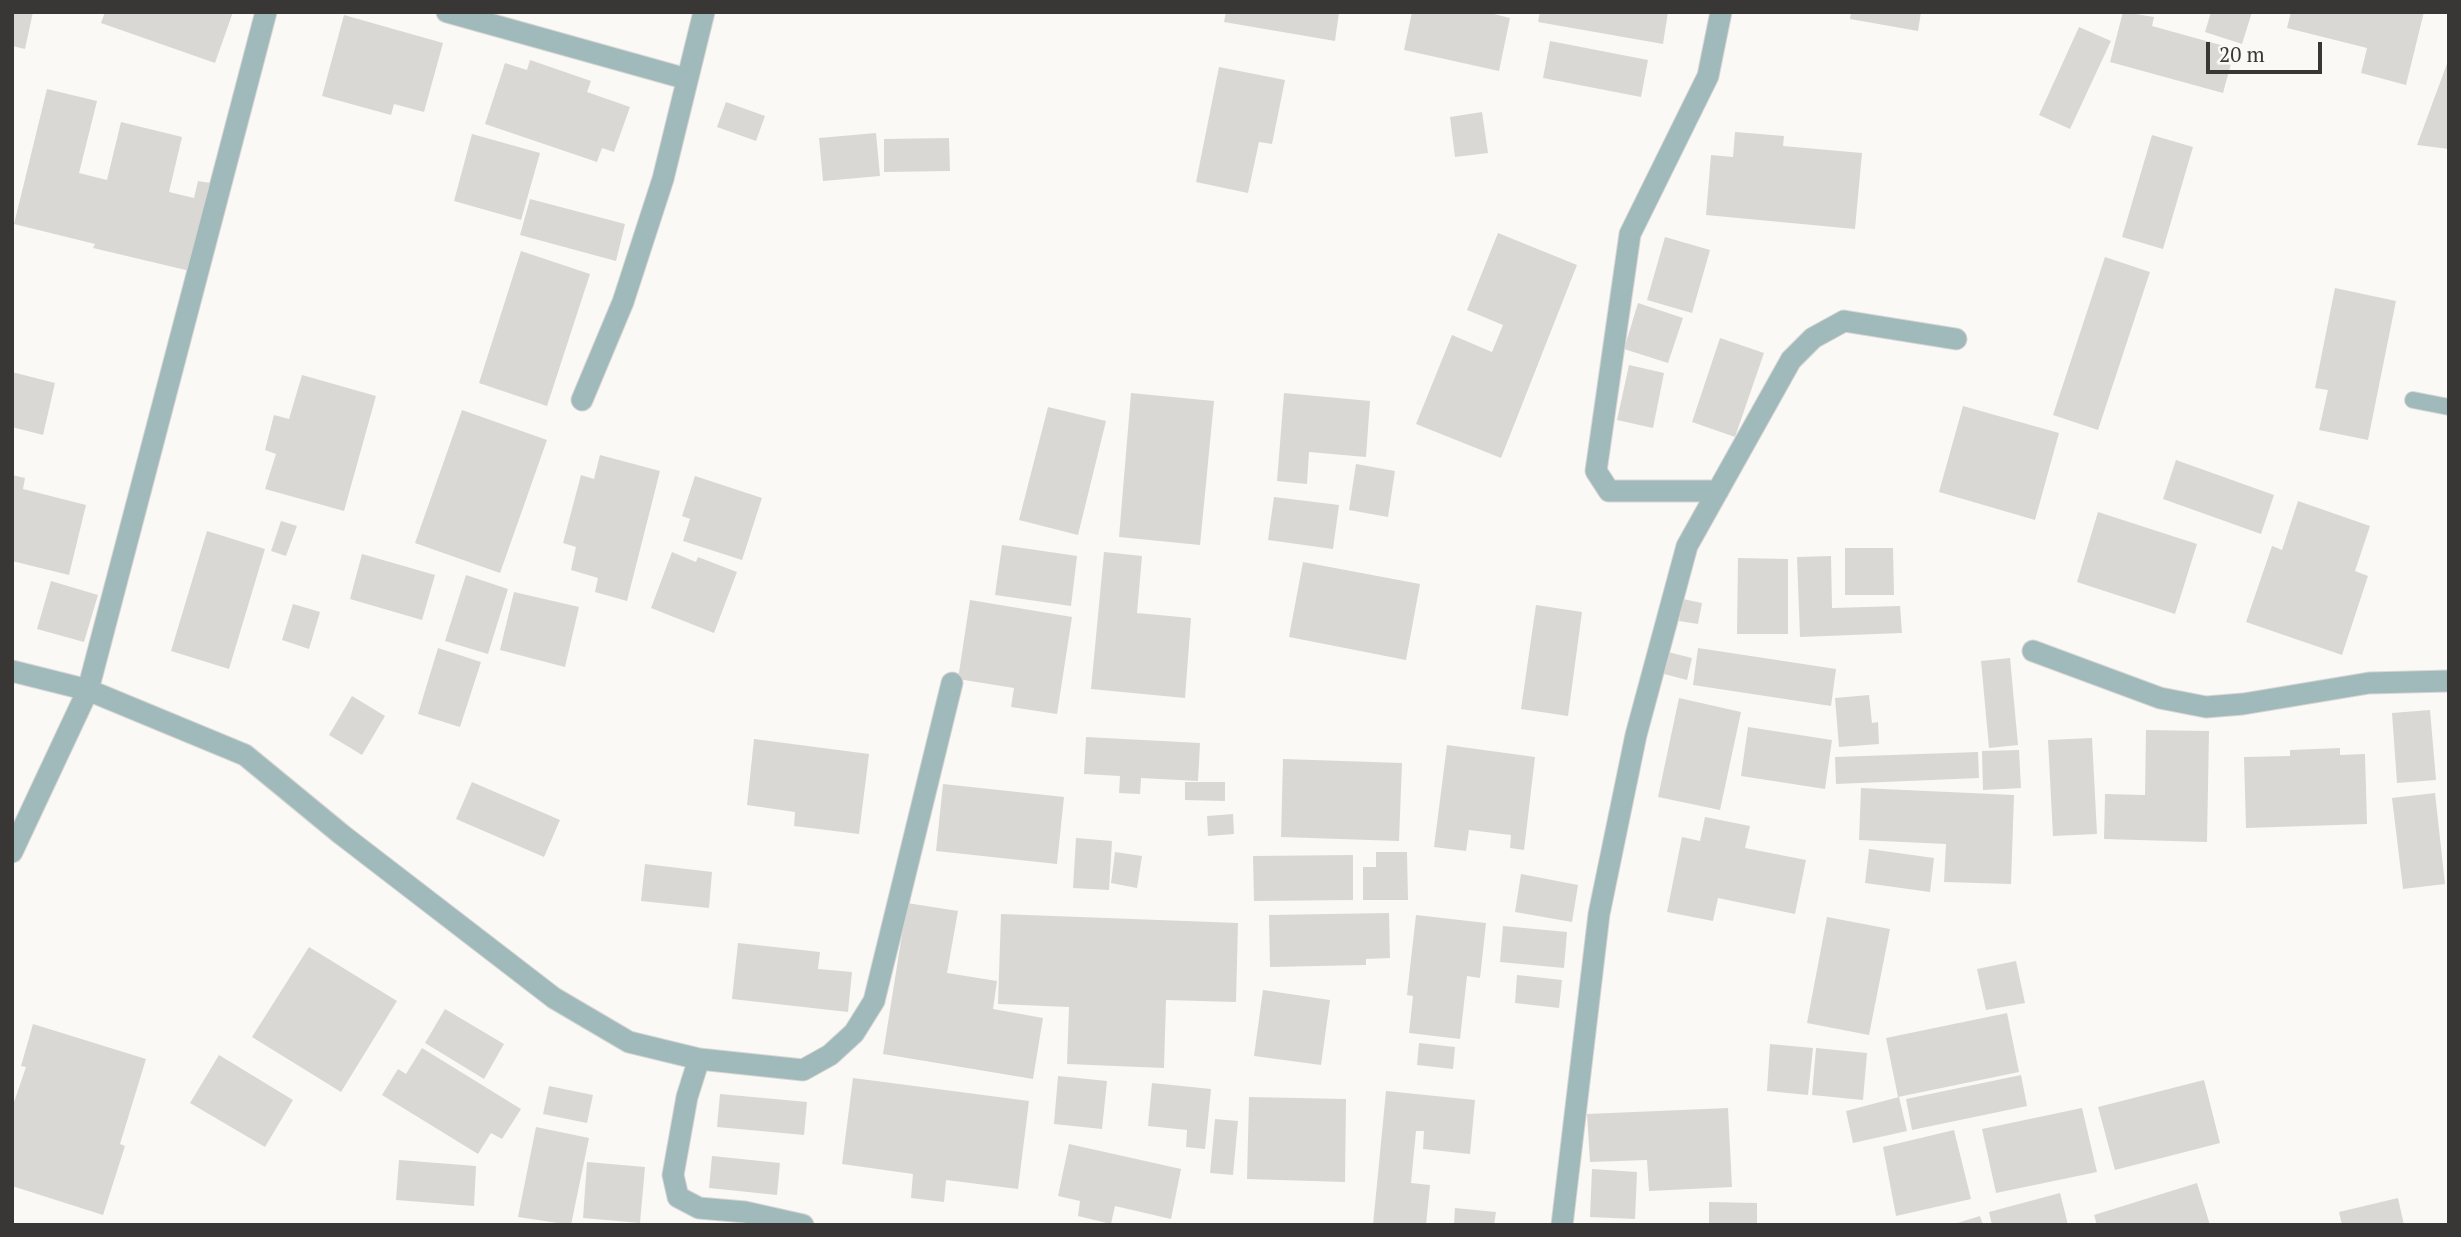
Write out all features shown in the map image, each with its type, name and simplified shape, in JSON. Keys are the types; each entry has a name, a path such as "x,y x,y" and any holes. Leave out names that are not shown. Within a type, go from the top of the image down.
{"street":[{"path":"12,852 88,690 266,12"},
{"path":"447,12 687,79"},
{"path":"582,400 623,302 663,179 704,12"},
{"path":"1718,491 1609,491 1596,471 1630,234 1708,76 1721,12"},
{"path":"1562,1225 1599,914 1636,735 1688,546 1791,360 1813,338 1844,321 1956,339"},
{"path":"2033,651 2160,698 2206,707 2243,704 2369,683 2449,681"},
{"path":"12,671 88,690 246,755 341,834 554,998 629,1042 699,1059 803,1070 830,1055 854,1033 874,1001 952,683"},
{"path":"699,1059 687,1097 673,1175 678,1197 699,1209 744,1212 803,1225"}],"lane":[{"path":"2413,400 2449,407"}],"building":[{"path":"12,12 33,12 25,49 12,46"},
{"path":"105,12 233,12 215,63 101,23"},
{"path":"1226,12 1339,12 1335,41 1224,22"},
{"path":"1412,12 1486,12 1510,18 1499,71 1404,50"},
{"path":"1540,12 1668,12 1663,44 1538,22"},
{"path":"1851,12 1921,12 1918,31 1850,19"},
{"path":"2123,12 2154,17 2152,26 2235,49 2223,93 2110,62"},
{"path":"2211,12 2252,12 2242,44 2205,32"},
{"path":"2291,12 2424,12 2406,85 2361,73 2367,48 2287,28"},
{"path":"344,15 443,43 424,112 394,104 391,115 322,96"},
{"path":"2079,27 2111,41 2070,129 2039,115"},
{"path":"1550,41 1648,60 1641,97 1543,78"},
{"path":"530,60 591,81 587,92 630,107 614,152 602,148 597,162 485,124 505,63 527,70"},
{"path":"2448,61 2449,149 2417,145"},
{"path":"1219,67 1285,80 1272,144 1259,142 1248,193 1196,182"},
{"path":"47,89 97,101 79,173 107,180 121,122 182,137 169,192 194,198 198,181 211,183 190,271 93,248 95,244 14,224"},
{"path":"726,102 765,116 756,141 717,127"},
{"path":"1482,112 1488,153 1455,157 1450,117"},
{"path":"1735,132 1784,136 1783,146 1862,153 1855,229 1706,215 1711,155 1733,157"},
{"path":"876,133 880,176 823,181 819,138"},
{"path":"472,134 540,153 521,220 454,201"},
{"path":"2152,135 2193,147 2163,249 2122,237"},
{"path":"949,138 950,171 884,172 884,139"},
{"path":"530,199 625,224 616,261 520,235"},
{"path":"1498,233 1577,265 1501,458 1416,424 1452,335 1492,352 1503,325 1467,310"},
{"path":"1665,237 1710,250 1692,313 1647,300"},
{"path":"521,251 590,274 547,406 479,383"},
{"path":"2105,257 2150,272 2098,430 2053,415"},
{"path":"2335,288 2396,301 2368,440 2319,430 2328,390 2315,388"},
{"path":"1638,303 1683,318 1668,363 1624,349"},
{"path":"1720,338 1764,353 1735,437 1692,422"},
{"path":"1629,365 1664,373 1653,428 1617,420"},
{"path":"12,372 55,383 43,435 12,427"},
{"path":"302,375 376,396 344,511 265,489 276,454 265,450 274,415 289,419"},
{"path":"1131,393 1214,401 1200,545 1119,537"},
{"path":"1284,393 1370,401 1366,457 1309,452 1307,484 1277,481"},
{"path":"1963,406 2059,433 2035,520 1939,492"},
{"path":"1048,407 1106,421 1078,535 1019,520"},
{"path":"462,410 547,440 500,573 415,543"},
{"path":"600,455 660,471 627,601 595,592 598,578 571,570 576,547 563,543 581,475 594,479"},
{"path":"2176,460 2274,495 2261,534 2163,499"},
{"path":"1356,464 1395,471 1388,517 1349,510"},
{"path":"12,475 25,478 23,489 86,505 69,575 12,561"},
{"path":"695,476 762,498 742,560 683,541 690,519 682,516"},
{"path":"1274,497 1339,505 1333,549 1268,540"},
{"path":"2298,501 2370,526 2355,571 2368,576 2342,655 2246,622 2272,546 2282,550"},
{"path":"2098,512 2197,544 2175,614 2077,582"},
{"path":"281,521 297,526 286,556 271,551"},
{"path":"207,531 265,549 229,669 171,651"},
{"path":"1002,545 1077,556 1071,606 995,595"},
{"path":"1845,548 1893,548 1894,595 1845,595"},
{"path":"672,552 696,562 698,557 737,572 714,633 651,608"},
{"path":"1104,552 1142,556 1137,613 1191,618 1185,698 1091,689"},
{"path":"362,554 435,575 422,620 350,599"},
{"path":"1831,556 1832,608 1900,606 1902,633 1800,637 1797,557"},
{"path":"1738,558 1788,559 1788,634 1737,634"},
{"path":"1303,562 1420,584 1406,660 1289,637"},
{"path":"466,575 508,589 488,654 445,641"},
{"path":"51,581 98,595 84,642 37,629"},
{"path":"514,592 579,607 565,667 500,650"},
{"path":"1683,599 1702,603 1698,624 1679,621"},
{"path":"970,600 1072,617 1057,714 1011,707 1014,688 958,679"},
{"path":"293,604 320,612 309,649 282,640"},
{"path":"1536,605 1582,612 1568,716 1521,709"},
{"path":"438,648 481,662 460,727 418,714"},
{"path":"1698,648 1836,669 1831,706 1693,685"},
{"path":"1668,652 1692,658 1687,680 1664,674"},
{"path":"2010,658 2018,745 1989,748 1981,661"},
{"path":"1869,695 1872,723 1878,722 1879,744 1839,747 1835,698"},
{"path":"352,696 385,716 362,755 329,735"},
{"path":"1679,698 1741,712 1720,810 1658,797"},
{"path":"2430,710 2436,780 2397,783 2392,713"},
{"path":"1748,727 1832,740 1825,789 1741,776"},
{"path":"2146,730 2209,731 2207,842 2104,839 2105,794 2145,795"},
{"path":"1086,737 1200,743 1198,781 1141,778 1140,794 1119,793 1120,776 1084,774"},
{"path":"2092,738 2097,834 2053,836 2048,740"},
{"path":"754,739 869,754 859,834 794,826 795,812 747,805"},
{"path":"1447,745 1535,757 1524,850 1510,848 1511,835 1469,830 1466,851 1434,847"},
{"path":"2340,748 2340,755 2365,754 2367,824 2246,828 2244,757 2290,756 2290,750"},
{"path":"2019,750 2021,788 1983,790 1982,751"},
{"path":"1978,752 1979,778 1836,784 1835,757"},
{"path":"1283,759 1402,763 1399,841 1281,837"},
{"path":"472,782 560,820 544,857 456,819"},
{"path":"1185,782 1225,782 1225,801 1185,800"},
{"path":"943,784 1064,797 1057,864 936,851"},
{"path":"1861,788 2014,795 2011,884 1944,882 1946,844 1859,840"},
{"path":"2435,793 2445,884 2403,889 2392,798"},
{"path":"1233,814 1234,834 1208,836 1207,816"},
{"path":"1705,817 1750,826 1745,848 1806,860 1795,914 1718,898 1713,921 1667,912 1682,837 1700,841"},
{"path":"1076,838 1112,841 1109,890 1073,888"},
{"path":"1869,849 1934,858 1930,892 1865,883"},
{"path":"1115,852 1142,856 1137,888 1111,883"},
{"path":"1376,852 1407,852 1408,900 1363,900 1363,867 1376,867"},
{"path":"1353,855 1353,900 1254,901 1253,856"},
{"path":"645,864 712,872 709,908 641,901"},
{"path":"1521,874 1578,885 1572,922 1515,912"},
{"path":"907,903 958,911 947,973 997,981 993,1009 1043,1018 1033,1079 883,1054"},
{"path":"1389,913 1390,958 1366,959 1366,965 1270,967 1269,915"},
{"path":"1001,914 1238,923 1236,1002 1166,1000 1164,1068 1067,1064 1069,1007 998,1004"},
{"path":"1416,915 1486,923 1480,978 1467,976 1460,1039 1409,1033 1413,996 1407,995"},
{"path":"1827,917 1890,929 1869,1035 1807,1023"},
{"path":"1503,926 1567,932 1564,968 1500,962"},
{"path":"738,943 820,952 818,969 852,972 848,1012 732,999"},
{"path":"309,947 397,1001 341,1092 252,1037"},
{"path":"2016,961 2025,1003 1986,1010 1977,969"},
{"path":"1517,975 1562,980 1559,1008 1515,1003"},
{"path":"1263,990 1330,1000 1321,1065 1254,1056"},
{"path":"445,1009 504,1044 484,1079 425,1043"},
{"path":"2007,1013 2019,1072 1898,1097 1886,1038"},
{"path":"33,1024 146,1059 120,1144 125,1146 103,1215 12,1186 12,1108 26,1067 21,1066"},
{"path":"1419,1043 1455,1047 1453,1069 1417,1065"},
{"path":"1770,1044 1813,1048 1808,1095 1767,1091"},
{"path":"422,1048 521,1109 502,1139 491,1133 478,1154 382,1095 398,1069 406,1074"},
{"path":"1816,1048 1867,1053 1863,1100 1812,1095"},
{"path":"219,1055 293,1100 265,1147 190,1103"},
{"path":"2021,1075 2027,1106 1912,1130 1906,1099"},
{"path":"1058,1076 1107,1081 1102,1129 1054,1124"},
{"path":"853,1078 1029,1101 1018,1189 946,1180 944,1202 911,1198 913,1174 842,1164"},
{"path":"2204,1080 2220,1143 2115,1170 2098,1107"},
{"path":"1152,1083 1211,1089 1205,1149 1186,1147 1187,1130 1148,1126"},
{"path":"549,1086 593,1095 587,1123 543,1114"},
{"path":"1386,1091 1475,1100 1470,1154 1423,1149 1424,1131 1416,1131 1411,1183 1430,1185 1426,1225 1373,1225"},
{"path":"720,1094 807,1102 804,1135 717,1127"},
{"path":"1249,1097 1346,1099 1345,1182 1247,1179"},
{"path":"1899,1097 1907,1131 1853,1143 1846,1111"},
{"path":"1728,1108 1732,1187 1649,1191 1647,1160 1590,1162 1587,1114"},
{"path":"2082,1108 2097,1172 1996,1193 1982,1129"},
{"path":"1215,1119 1238,1121 1233,1175 1210,1173"},
{"path":"536,1127 589,1138 571,1225 518,1217"},
{"path":"1954,1130 1971,1199 1896,1216 1883,1147"},
{"path":"1069,1144 1181,1169 1171,1219 1115,1206 1111,1224 1078,1216 1080,1201 1058,1196"},
{"path":"712,1156 780,1163 777,1195 709,1188"},
{"path":"399,1160 476,1166 474,1206 396,1200"},
{"path":"587,1162 645,1167 640,1223 583,1218"},
{"path":"1592,1169 1637,1172 1635,1219 1590,1217"},
{"path":"2197,1183 2210,1225 2097,1225 2094,1215"},
{"path":"2060,1193 2068,1225 1992,1225 1989,1212"},
{"path":"2398,1198 2404,1225 2342,1225 2339,1212"},
{"path":"1709,1202 1757,1203 1757,1225 1709,1225"},
{"path":"1455,1208 1496,1212 1494,1225 1454,1225"},
{"path":"1980,1216 1983,1225 1954,1225 1954,1224"}]}
